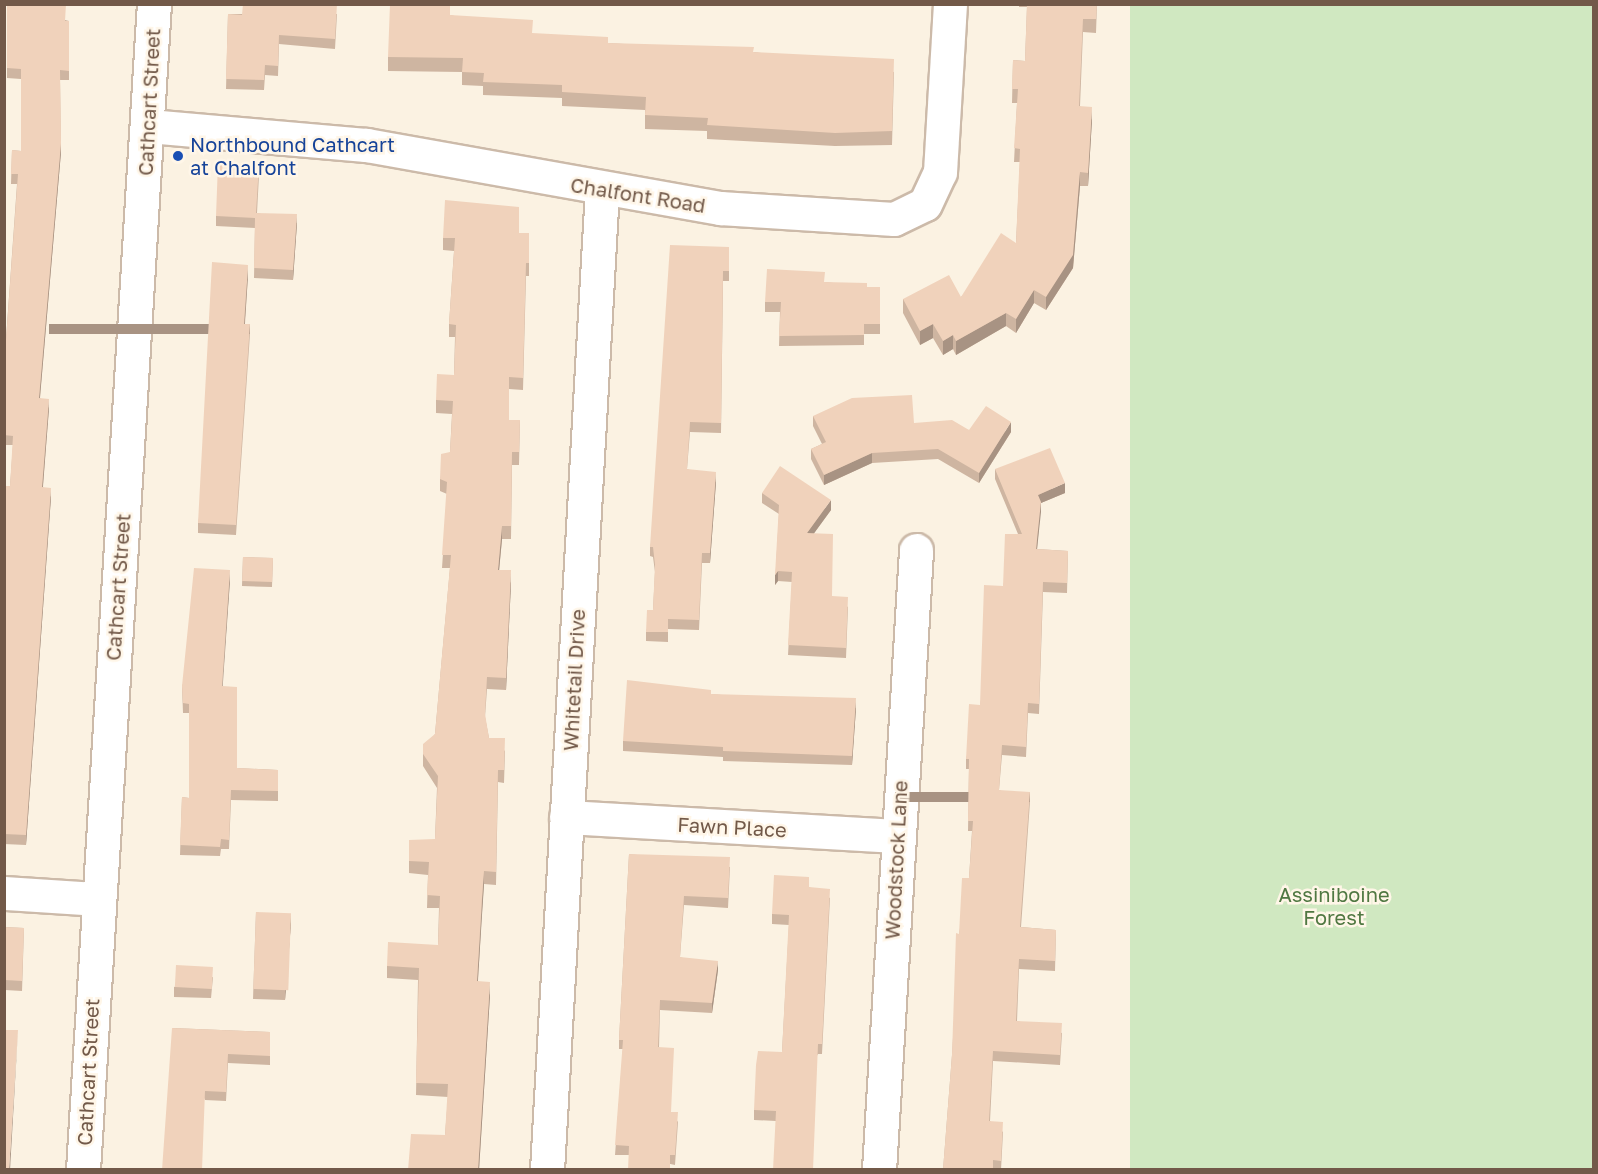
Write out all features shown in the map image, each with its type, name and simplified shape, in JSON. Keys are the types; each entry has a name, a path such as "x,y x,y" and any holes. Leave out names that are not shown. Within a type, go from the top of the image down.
{"street":[{"name":"Cathcart Street","path":"82,1170 154,4"},
{"name":"Chalfont Road","path":"148,126 366,145 602,190 720,208 894,219 925,204 940,172 950,4"},
{"name":"Whitetail Drive","path":"546,1170 602,190"},
{"name":"Woodstock Lane","path":"879,1170 897,836 916,550"},
{"name":"Fawn Place","path":"566,817 897,836"},
{"path":"4,893 98,899"}],"green space":[{"name":"Assiniboine Forest","path":"1130,5 1593,5 1593,1170 1130,1170"}],"building":[{"path":"7,4 66,4 65,21 69,21 69,71 60,70 61,143 39,398 49,399 42,487 51,488 26,835 4,834 5,486 10,486 13,436 4,435 4,353 18,174 11,174 12,150 21,151 21,69 7,68"},
{"path":"243,4 337,4 335,39 279,35 278,66 265,65 264,80 226,79 228,14 242,15"},
{"path":"390,4 450,6 450,15 533,20 532,33 608,37 608,43 754,47 753,52 894,59 892,131 835,133 707,125 708,118 645,115 646,97 562,92 562,85 483,82 484,73 462,72 463,58 388,57"},
{"path":"1027,4 1097,4 1096,19 1083,19 1079,106 1092,107 1088,173 1080,172 1073,255 1046,297 1034,290 1016,319 1006,313 956,341 953,335 943,341 933,324 920,331 903,299 949,275 961,297 1001,233 1016,243 1020,149 1014,148 1018,89 1012,89 1013,60 1025,61"},
{"path":"218,163 259,165 256,213 297,214 293,270 254,268 255,218 216,216"},
{"path":"445,200 519,207 519,233 529,233 529,263 526,263 523,378 509,377 509,420 520,420 519,452 512,452 511,526 502,526 498,570 511,570 506,678 487,677 485,714 489,738 505,738 504,770 498,770 496,872 484,871 482,898 477,981 490,982 478,1170 408,1170 411,1134 445,1135 448,1084 416,1083 419,968 387,966 388,942 438,945 440,896 427,895 429,862 409,861 409,840 435,839 438,776 423,754 423,744 435,734 451,555 442,555 447,482 440,479 441,454 450,452 453,401 436,400 437,374 454,375 456,325 449,324 455,238 443,238"},
{"path":"670,245 729,247 729,271 723,271 721,423 690,422 687,469 716,472 710,553 702,553 699,620 668,619 668,632 646,632 647,610 653,610 655,565 653,547 650,547"},
{"path":"212,262 248,265 244,324 250,324 236,525 198,523"},
{"path":"767,269 825,272 824,282 867,283 867,287 880,287 880,324 864,324 864,335 779,336 781,302 765,302"},
{"path":"912,395 914,423 952,420 969,430 986,406 1011,422 979,473 938,449 872,453 824,475 811,449 826,442 813,416 852,398"},
{"path":"1050,448 1065,483 1038,495 1041,502 1036,549 1068,551 1067,583 1043,582 1039,704 1028,703 1026,747 1002,745 999,790 1030,792 1020,927 1056,930 1055,961 1019,959 1016,1021 1062,1023 1060,1055 993,1051 989,1121 1003,1122 1001,1161 993,1160 993,1170 943,1170 952,1055 956,933 959,934 962,878 969,878 973,821 968,821 969,759 966,759 969,704 980,705 984,585 1003,586 1005,534 1022,534 995,469"},
{"path":"780,466 831,500 807,533 833,534 832,596 848,597 846,648 788,645 792,572 778,571 775,575 779,505 762,493"},
{"path":"243,557 273,558 272,582 242,581"},
{"path":"194,568 230,570 222,686 237,687 237,768 278,770 278,791 231,790 229,840 221,839 220,847 180,845 182,797 189,798 189,704 183,703 182,686"},
{"path":"627,680 711,690 711,694 856,698 852,756 723,751 723,747 623,741"},
{"path":"629,854 730,857 728,898 684,896 680,957 718,961 712,1003 660,1000 658,1047 674,1048 671,1112 678,1112 675,1155 670,1155 670,1170 628,1170 629,1146 615,1145 623,1040 619,1040"},
{"path":"774,875 809,877 809,887 830,889 822,1044 818,1044 813,1170 773,1170 776,1111 754,1110 758,1051 782,1052 789,915 772,914"},
{"path":"256,912 291,913 288,990 253,989"},
{"path":"4,927 24,928 22,981 5,980 4,990"},
{"path":"176,965 213,967 212,989 175,987"},
{"path":"172,1028 270,1032 270,1056 228,1054 226,1092 205,1091 202,1170 162,1170"},
{"path":"4,1030 18,1030 9,1170 4,1170"}],"place":[{"name":"Northbound Cathcart at Chalfont","path":"178,156"}]}
